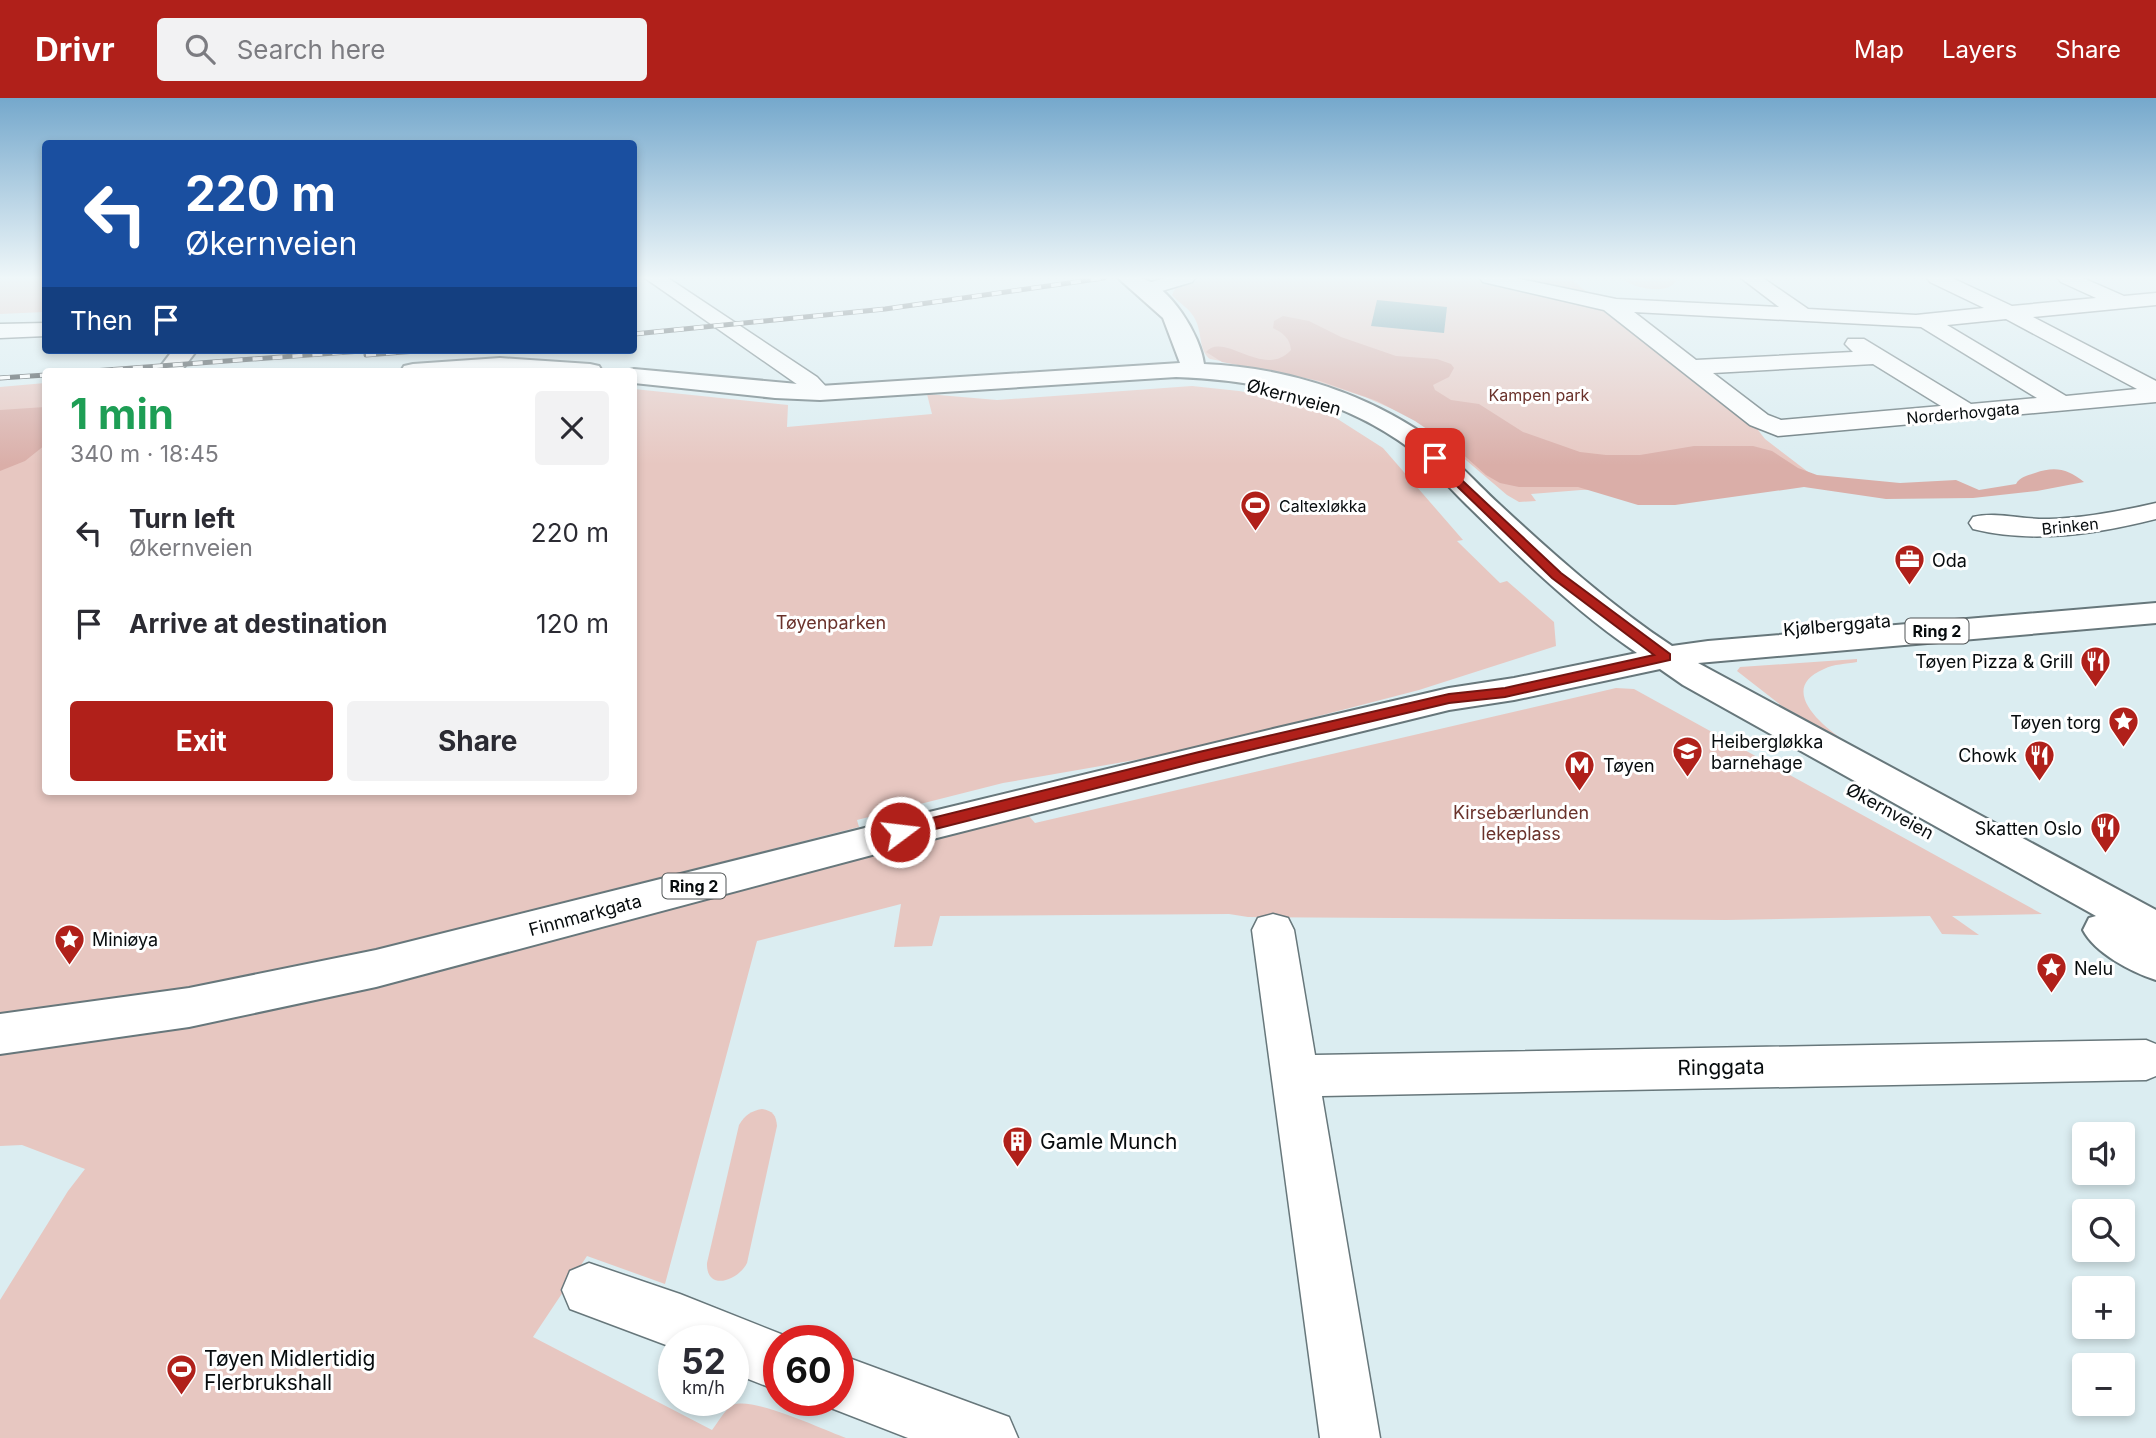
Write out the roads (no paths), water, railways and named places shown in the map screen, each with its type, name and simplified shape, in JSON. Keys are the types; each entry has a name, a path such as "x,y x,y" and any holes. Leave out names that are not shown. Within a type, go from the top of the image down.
{"main road":[{"path":"1181,373 1190,347 1186,341"},
{"path":"171,368 182,354"},
{"path":"463,368 513,365 552,368"},
{"name":"Økernveien","path":"637,376 820,393 1181,373 1286,392 1347,412 1382,431 1414,457 1471,524 1509,560 1639,653 1728,695 2094,894 2156,931"},
{"name":"Kjølberggata","path":"1639,653 2156,597"},
{"name":"Kjølberggata","path":"1639,653 2156,613"},
{"name":"Økernveien","path":"1639,653 1666,685 2035,891 2156,962"},
{"name":"Finnmarkgata","path":"0,1034 172,1010 354,973 1042,796 1449,699 1505,692 1639,653"}],"street":[{"path":"748,341 809,382 820,393"},
{"path":"1656,341 1690,367 1877,357"},
{"path":"1849,341 1969,412"},
{"path":"1958,341 2063,404"},
{"path":"2061,341 2156,392"},
{"name":"Norderhovgata","path":"1690,367 1771,426 1786,428 2063,404 2156,392"},
{"name":"Brinken","path":"1983,523 2037,529 2093,524 2156,511"},
{"path":"1273,930 1350,1438"},
{"name":"Ringgata","path":"1296,1076 2146,1060"},
{"path":"589,1290 687,1325"},
{"path":"854,1389 988,1438"}],"railway":[{"path":"133,368 321,354"},
{"path":"366,355 379,354"},
{"path":"0,378 42,375"}],"place":[{"name":"Caltexløkka","path":"1256,533"},
{"name":"Oda","path":"1909,587"},
{"name":"Tøyen Pizza & Grill","path":"2096,688"},
{"name":"Tøyen torg","path":"2124,749"},
{"name":"Heibergløkka barnehage","path":"1688,778"},
{"name":"Chowk","path":"2040,782"},
{"name":"Tøyen","path":"1580,792"},
{"name":"Skatten Oslo","path":"2105,855"},
{"name":"Miniøya","path":"69,966"},
{"name":"Nelu","path":"2051,995"},
{"name":"Gamle Munch","path":"1017,1168"},
{"name":"Tøyen Midlertidig Flerbrukshall","path":"181,1397"}],"park label":[{"name":"Kampen park","path":"1539,395"},
{"name":"Tøyenparken","path":"831,622"},
{"name":"Kirsebærlunden lekeplass","path":"1521,822"}]}
